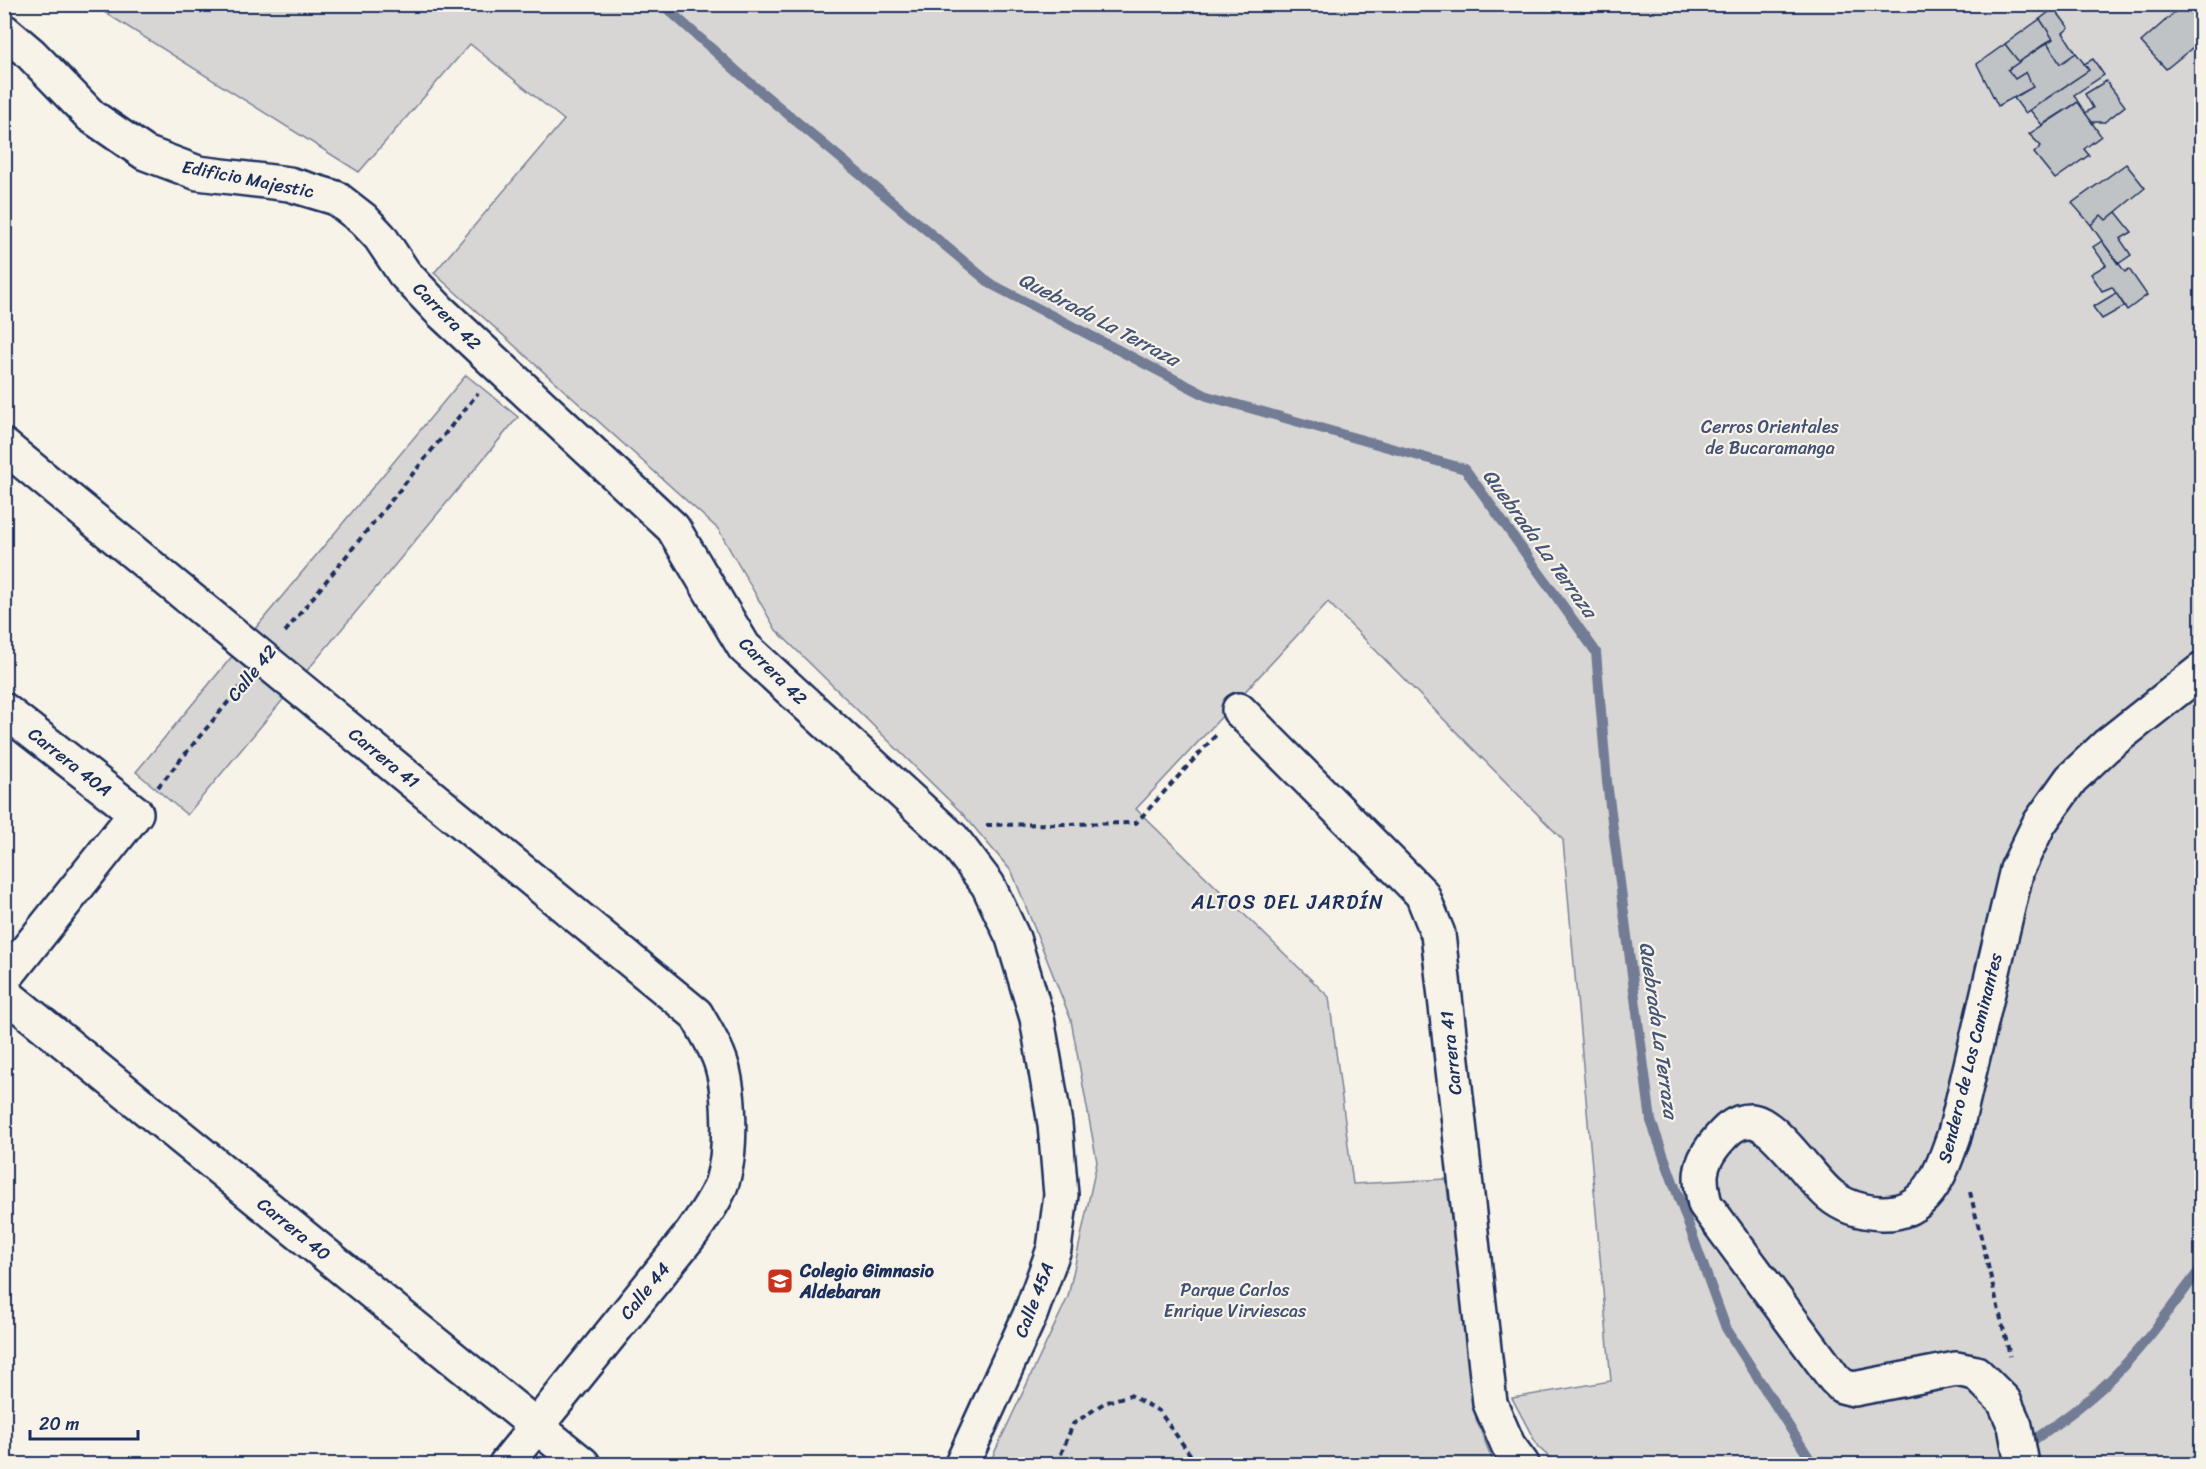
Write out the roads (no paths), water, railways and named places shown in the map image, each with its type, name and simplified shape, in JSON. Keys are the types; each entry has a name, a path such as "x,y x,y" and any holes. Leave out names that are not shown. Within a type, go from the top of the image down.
{"street":[{"name":"Edificio Majestic","path":"4,31 31,54 91,116 145,153 198,173 289,184 336,198 363,219 380,237"},
{"name":"Carrera 42","path":"380,237 404,273 440,311 673,528 744,647 953,839 988,885 1013,938 1037,1018 1055,1124"},
{"name":"Carrera 41","path":"4,446 696,1014 719,1056 729,1094"},
{"name":"Sendero de Los Caminantes","path":"2022,1464 2015,1426 2004,1401 1976,1373 1956,1369 1854,1389 1842,1386 1833,1378 1705,1204 1699,1179 1706,1155 1725,1131 1738,1122 1753,1120 1770,1129 1829,1195 1845,1205 1863,1212 1887,1213 1910,1206 1928,1194 1941,1173 1955,1133 2018,868 2039,824 2071,779 2106,746 2202,670"},
{"name":"Carrera 40A","path":"4,710 136,813 4,979"},
{"name":"Carrera 41","path":"1239,711 1422,894 1438,934 1490,1403 1508,1446 1522,1464"},
{"name":"Carrera 40","path":"4,993 583,1464"},
{"name":"Calle 44","path":"506,1464 709,1209 722,1181 727,1150 729,1094"},
{"name":"Calle 45A","path":"962,1464 1030,1316 1054,1249 1061,1195 1055,1124"}],"waterway":[{"name":"Quebrada La Terraza","path":"662,4 741,75 991,284 1207,396 1465,469 1596,652 1607,782 1651,1121 1726,1328 1813,1464"},
{"path":"1999,1464 2069,1414 2109,1381 2146,1340 2202,1267"}],"place":[{"name":"Colegio Gimnasio Aldebaran","path":"780,1281"}],"district":[{"name":"ALTOS DEL JARDÍN","path":"1288,902"}],"park label":[{"name":"Cerros Orientales de Bucaramanga","path":"1770,437"},
{"name":"Parque Carlos Enrique Virviescas","path":"1235,1300"}]}
